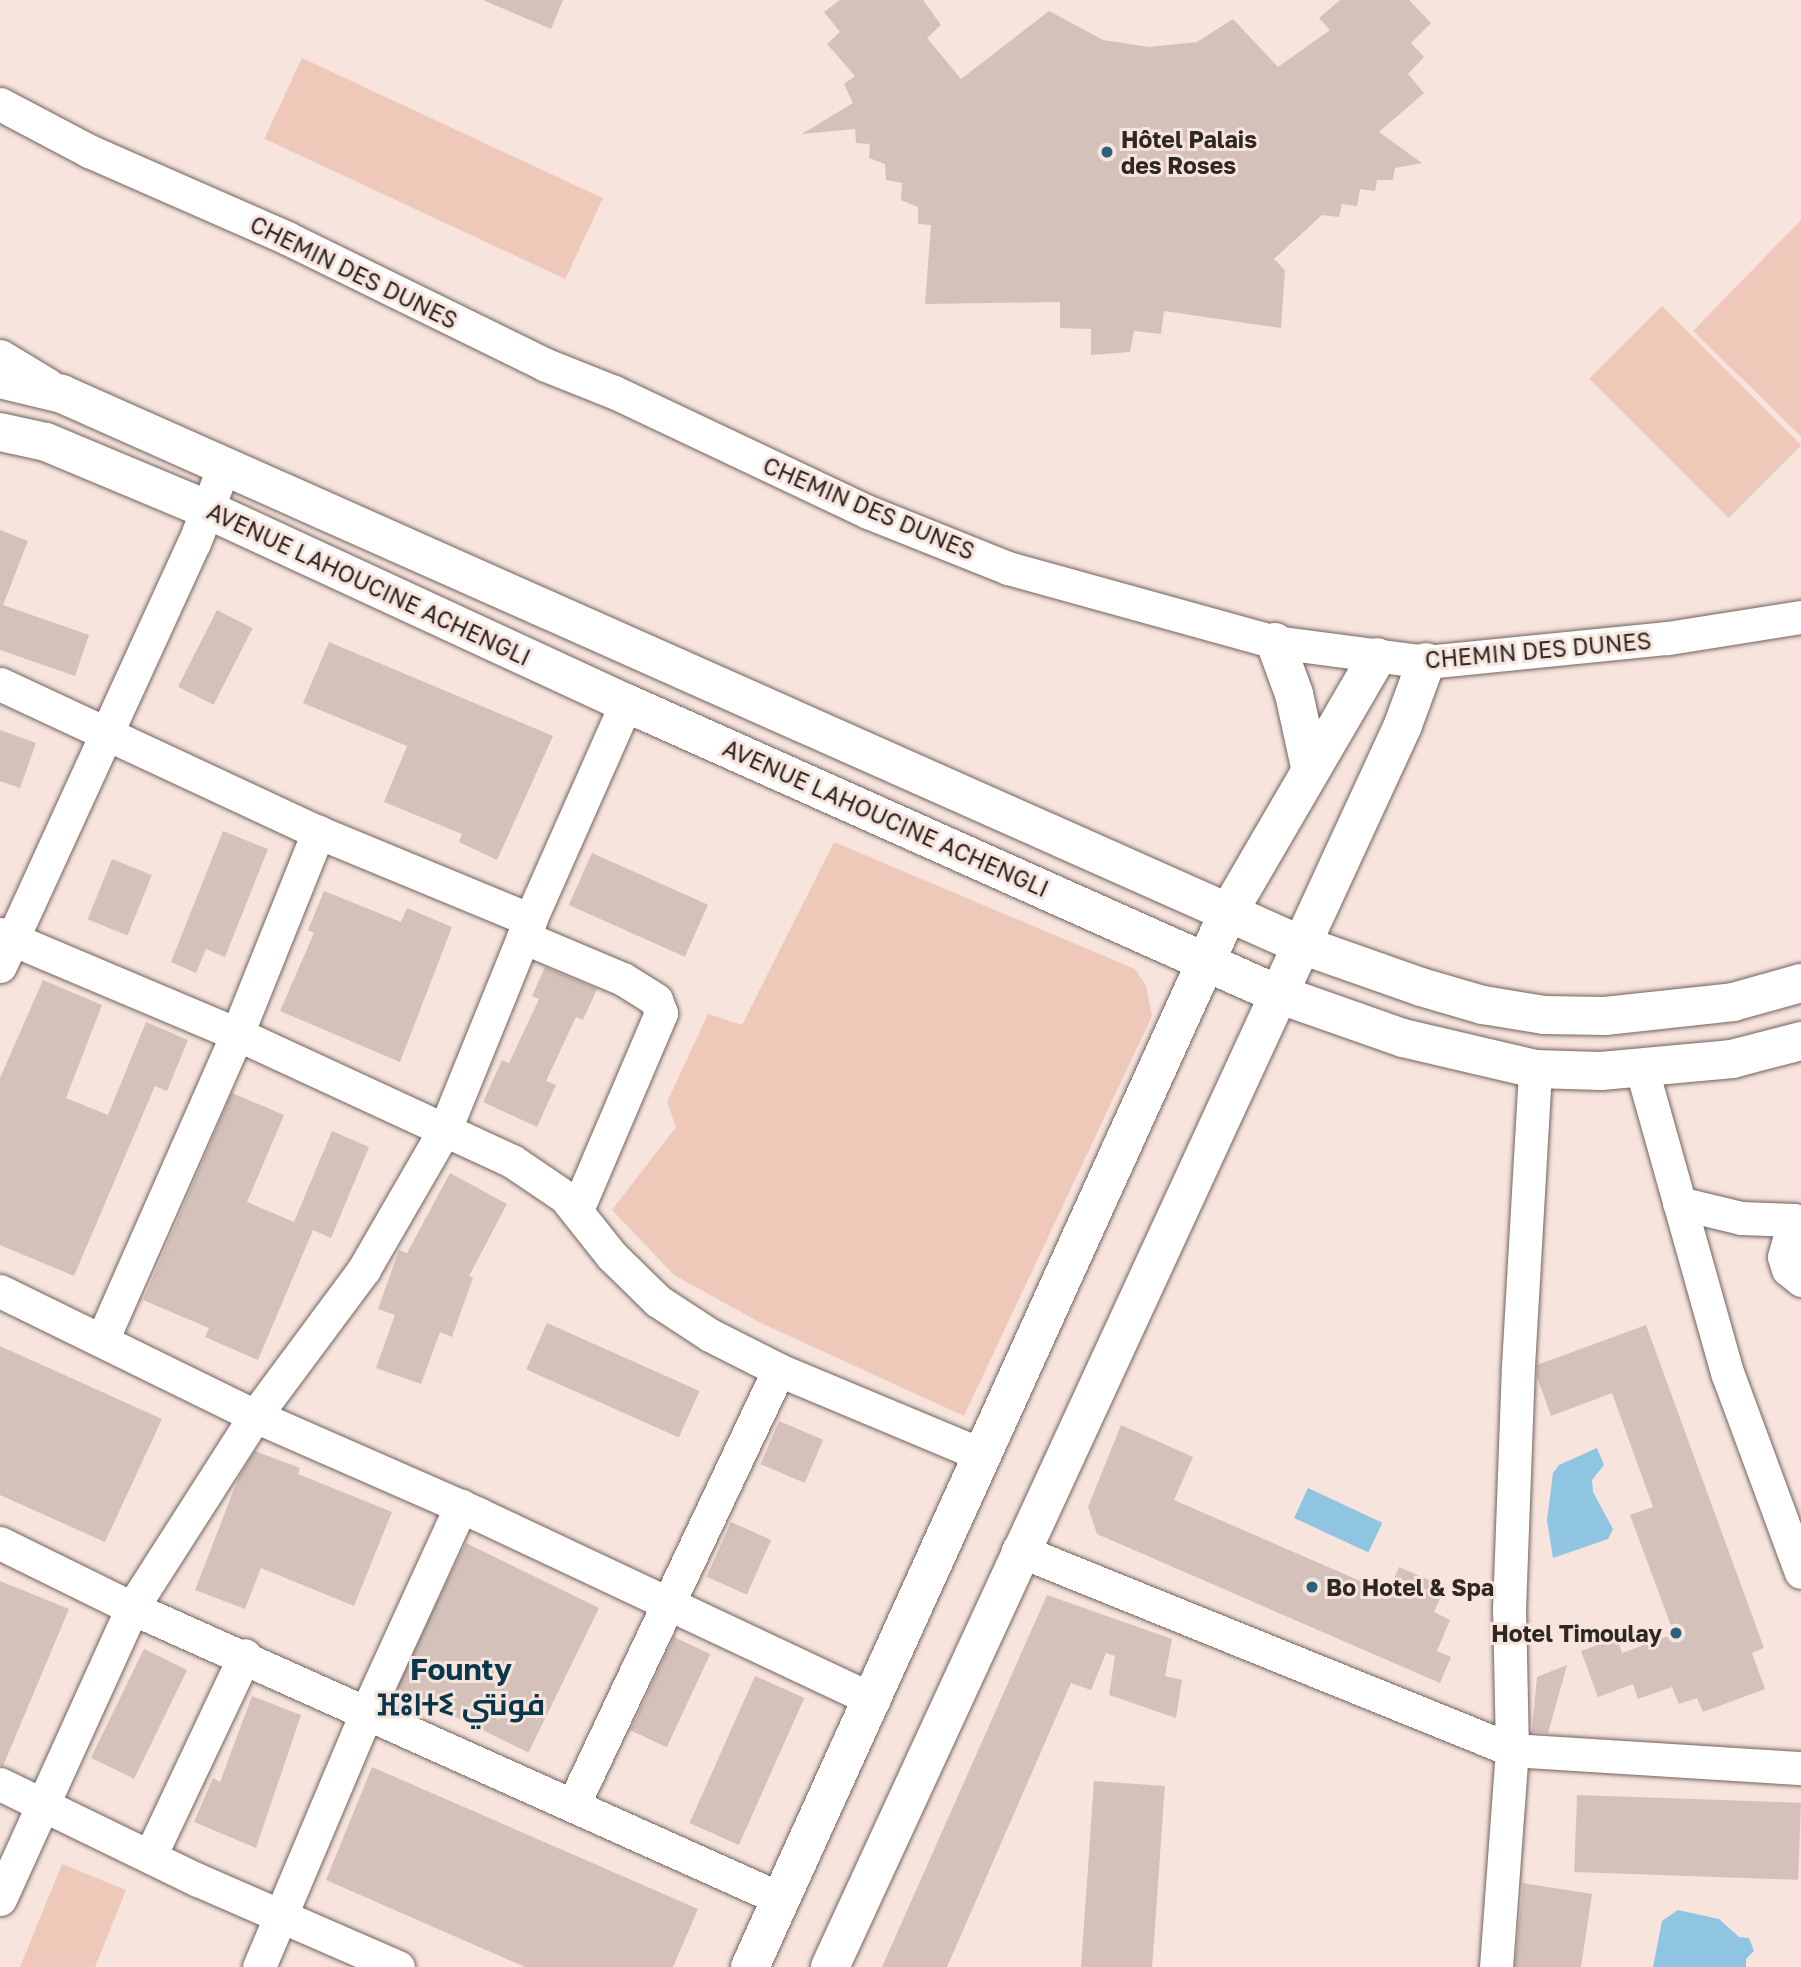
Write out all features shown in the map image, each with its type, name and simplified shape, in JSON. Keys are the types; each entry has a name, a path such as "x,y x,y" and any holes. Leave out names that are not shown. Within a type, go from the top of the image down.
{"street":[{"name":"CHEMIN DES DUNES","path":"0,104 89,151 287,238 546,365 614,392 868,512 1008,568 1275,642 1426,662 1668,638 1801,617"},
{"path":"0,356 62,394"},
{"name":"AVENUE LAHOUCINE ACHENGLI","path":"0,379 62,394 1298,944 1483,1005 1544,1014 1643,1016 1733,1002 1801,983"},
{"name":"AVENUE LAHOUCINE ACHENGLI","path":"0,432 46,442 206,509 626,703 1275,993 1403,1038 1535,1069 1642,1069 1731,1059 1801,1041"},
{"path":"224,466 106,732 4,947 237,1034 446,1128 512,1161 577,1210 612,1255 658,1301 710,1335 779,1370 982,1455"},
{"path":"1275,642 1294,694 1310,767"},
{"path":"750,1967 1228,913 1310,767 1377,657"},
{"path":"830,1967 1018,1550 1275,993 1403,724 1426,662"},
{"path":"0,684 526,928 623,979 656,1000 661,1013 577,1210"},
{"path":"0,1899 132,1608 255,1416 364,1269 446,1128 526,928 626,703"},
{"path":"103,1338 237,1034 318,832"},
{"path":"1496,1967 1512,1750 1509,1610 1517,1379 1535,1069"},
{"path":"1642,1069 1728,1375 1801,1572"},
{"path":"1679,1203 1741,1218 1798,1212 1784,1257 1788,1269 1801,1280"},
{"path":"0,1291 103,1338 255,1416 461,1506 873,1700"},
{"path":"573,1805 779,1370"},
{"path":"259,1967 367,1711 461,1506"},
{"path":"0,1543 132,1608 244,1655 781,1899"},
{"path":"1018,1550 1251,1641 1512,1750 1801,1768"},
{"path":"150,1856 244,1655"},
{"path":"0,1784 150,1856 398,1967"}],"shaded area":[{"path":"302,58 603,198 565,279 264,139"},
{"path":"1801,220 1801,436 1693,331"},
{"path":"1662,306 1801,445 1728,518 1589,379"},
{"path":"834,842 1135,969 1146,985 1152,1016 964,1416 759,1322 674,1275 612,1210 676,1127 667,1102 708,1014 742,1025"},
{"path":"62,1864 126,1890 95,1967 20,1967"}],"water":[{"path":"1597,1448 1604,1465 1592,1480 1593,1492 1613,1529 1608,1539 1553,1558 1547,1520 1553,1473 1559,1465"},
{"path":"1308,1488 1382,1523 1368,1553 1294,1518"},
{"path":"1678,1910 1719,1919 1739,1937 1749,1938 1754,1951 1746,1959 1746,1967 1653,1967 1662,1921"}],"building":[{"path":"483,0 563,0 551,29"},
{"path":"840,0 923,0 941,25 927,38 961,79 1049,11 1103,40 1149,47 1197,42 1233,19 1278,67 1330,30 1319,18 1340,0 1409,0 1431,23 1411,43 1424,57 1408,74 1424,93 1379,132 1422,163 1395,168 1393,180 1377,180 1375,191 1360,189 1357,206 1342,204 1339,217 1322,215 1274,259 1285,270 1281,328 1164,311 1161,334 1134,331 1130,352 1091,355 1091,329 1060,328 1060,302 925,304 931,225 918,224 918,207 901,200 902,183 886,180 885,164 869,158 870,144 856,143 855,129 802,134 853,103 844,84 855,76 827,44 840,32 824,12"},
{"path":"0,530 28,541 3,605 89,635 75,676 0,650"},
{"path":"217,610 253,628 214,705 178,687"},
{"path":"329,642 553,736 497,860 459,842 462,834 384,802 407,746 303,703"},
{"path":"0,730 36,743 20,788 0,781"},
{"path":"223,831 268,849 225,957 206,949 196,973 171,962"},
{"path":"592,853 708,905 685,957 569,905"},
{"path":"112,859 152,875 128,935 88,919"},
{"path":"324,891 401,922 407,908 452,927 400,1062 280,1011 314,933 308,930"},
{"path":"545,967 597,989 583,1020 576,1017 546,1081 556,1085 537,1127 483,1102 502,1060 509,1063 539,999 532,996"},
{"path":"43,980 102,1005 66,1098 108,1115 146,1022 188,1040 167,1091 155,1086 74,1276 0,1245 0,1078"},
{"path":"232,1093 284,1115 247,1202 294,1222 332,1131 369,1147 331,1238 313,1230 258,1360 205,1337 209,1328 143,1300"},
{"path":"450,1173 507,1204 469,1276 473,1278 452,1337 440,1332 421,1384 376,1368 395,1315 378,1309 399,1250 407,1253"},
{"path":"547,1323 700,1391 679,1438 526,1370"},
{"path":"1646,1325 1764,1648 1752,1653 1765,1689 1703,1712 1697,1698 1679,1704 1672,1687 1638,1699 1633,1684 1598,1697 1581,1651 1617,1638 1622,1653 1674,1634 1630,1515 1653,1507 1612,1393 1551,1416 1537,1377 1537,1365"},
{"path":"0,1346 162,1419 105,1542 0,1495"},
{"path":"779,1421 823,1440 805,1483 761,1464"},
{"path":"1121,1425 1193,1457 1174,1500 1388,1593 1399,1567 1445,1587 1434,1612 1450,1620 1437,1651 1451,1657 1440,1683 1097,1534 1088,1507"},
{"path":"255,1451 300,1468 298,1474 392,1512 354,1606 261,1568 245,1609 195,1590 238,1479"},
{"path":"731,1522 771,1540 747,1595 707,1577"},
{"path":"466,1543 599,1608 528,1753 395,1688"},
{"path":"0,1581 69,1609 3,1766 0,1765"},
{"path":"1047,1595 1172,1639 1165,1676 1182,1680 1176,1718 1109,1695 1115,1656 1106,1653 1091,1690 1071,1683 947,1967 882,1967"},
{"path":"674,1637 710,1654 667,1747 630,1730"},
{"path":"144,1649 187,1670 134,1779 91,1758"},
{"path":"1567,1665 1548,1733 1532,1732 1537,1677"},
{"path":"755,1676 804,1698 739,1845 690,1823"},
{"path":"252,1696 301,1715 256,1848 194,1822 213,1778 220,1782"},
{"path":"372,1767 698,1909 673,1967 525,1967 326,1880"},
{"path":"1094,1781 1165,1786 1152,1967 1081,1967"},
{"path":"1577,1795 1801,1803 1798,1880 1574,1872"},
{"path":"1523,1883 1592,1894 1581,1967 1515,1967"}],"place":[{"name":"Hôtel Palais des Roses","path":"1107,152"},
{"name":"Bo Hotel & Spa","path":"1312,1587"},
{"name":"Hotel Timoulay","path":"1676,1633"}],"district":[{"name":"Founty ⴼⵓⵏⵜⵉ فونتي","path":"461,1686"}]}
